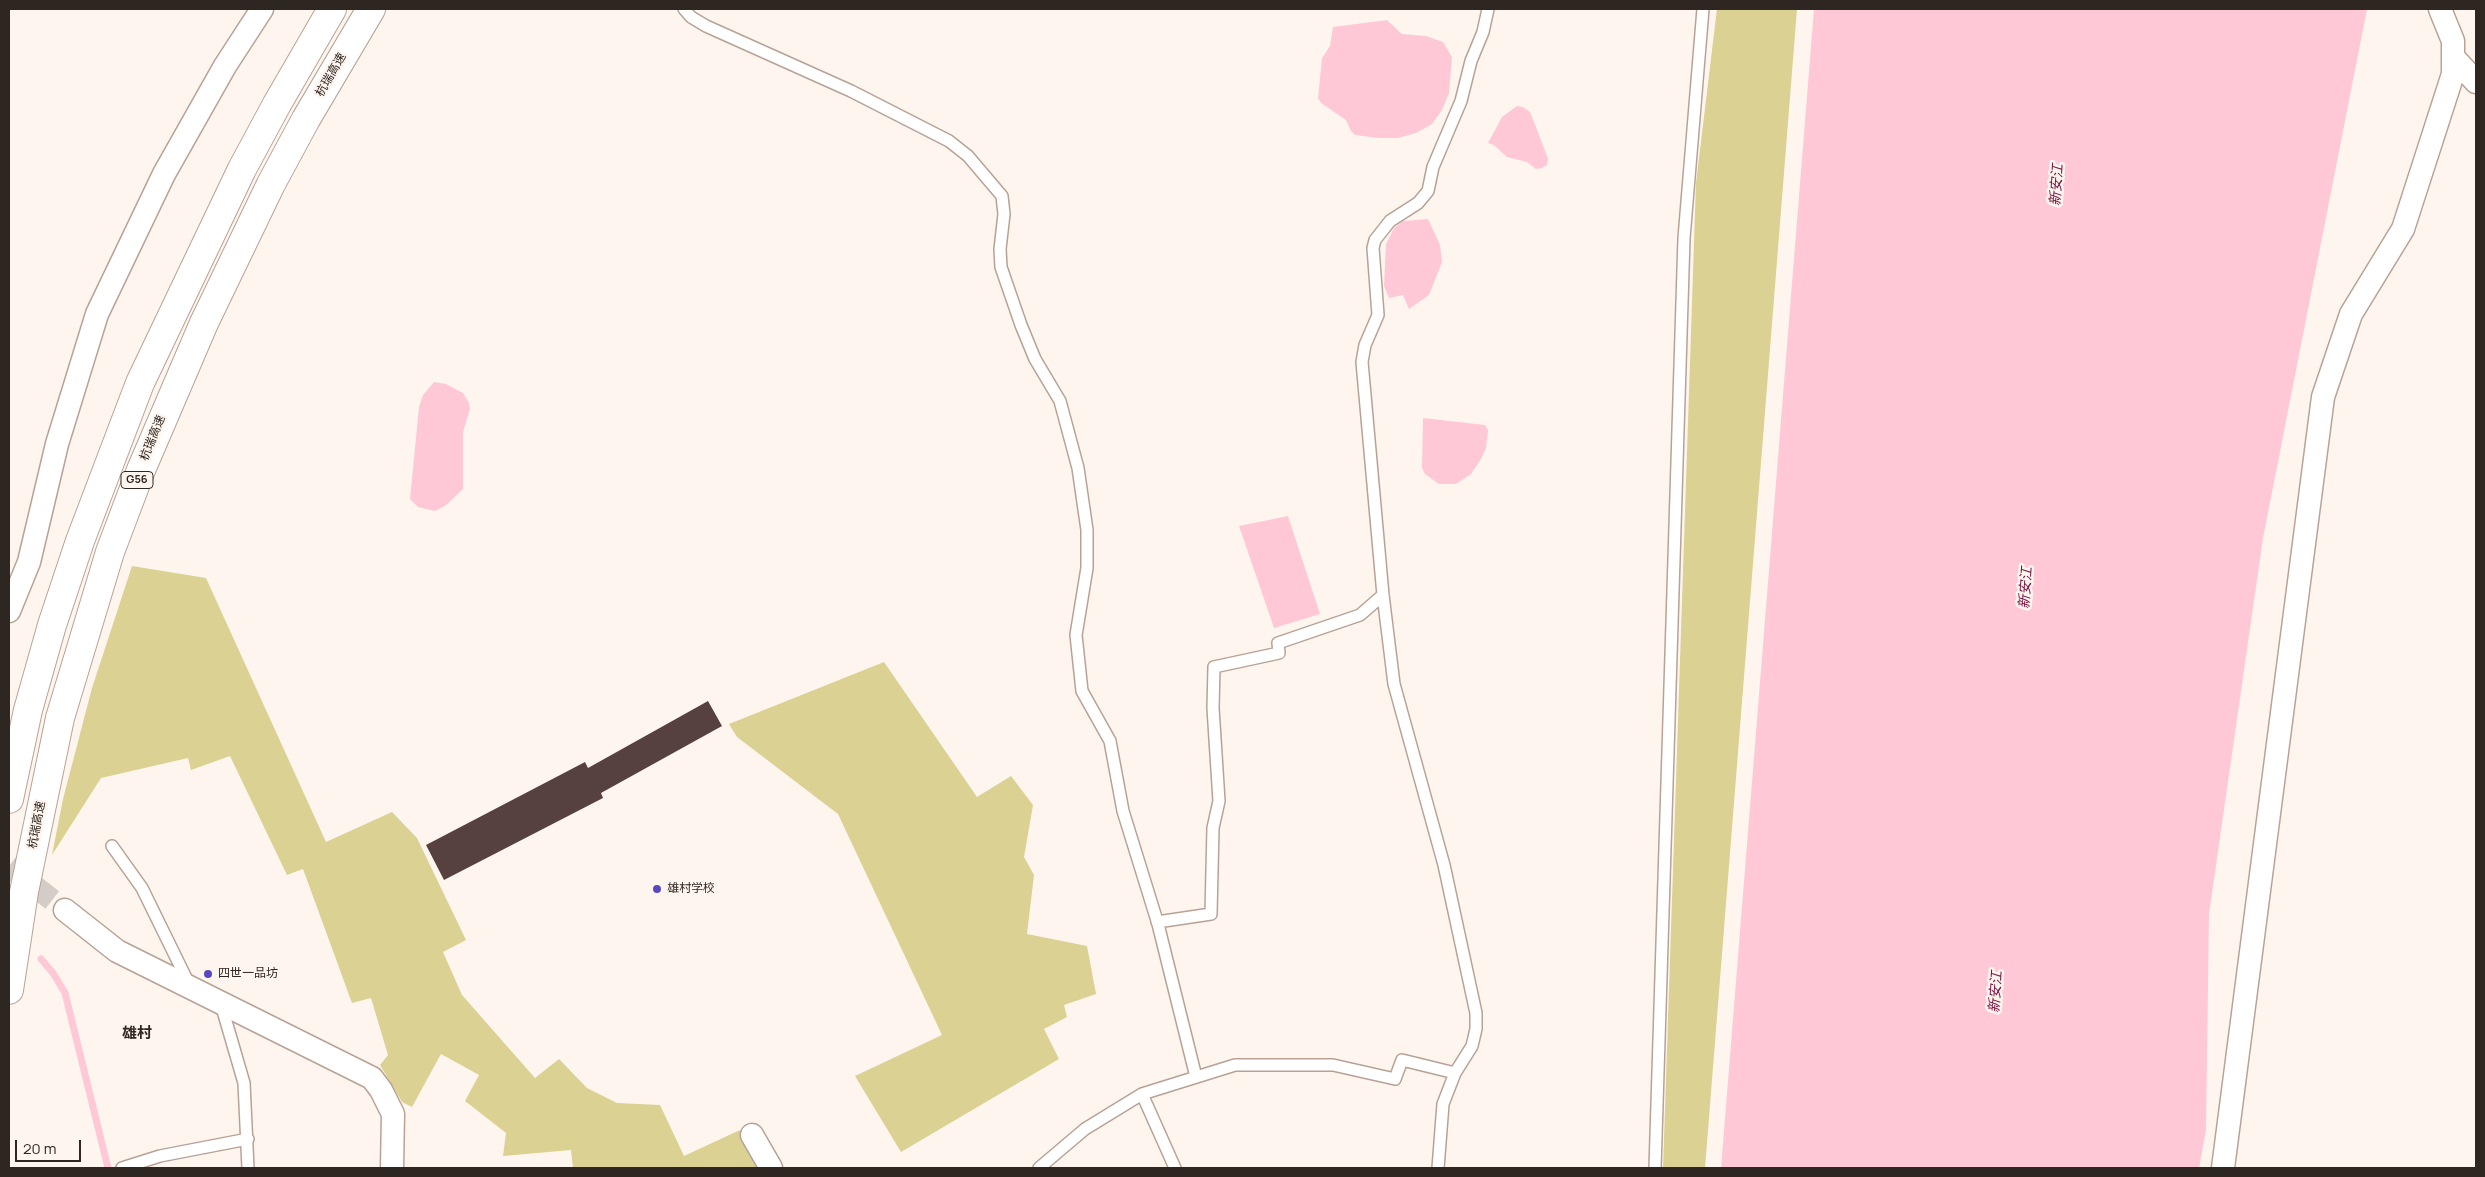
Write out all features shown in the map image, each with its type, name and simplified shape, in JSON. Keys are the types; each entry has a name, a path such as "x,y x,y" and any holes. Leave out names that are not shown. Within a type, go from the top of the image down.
{"highway":[{"name":"G56","path":"9,799 28,710 52,625 80,541 134,400 174,309 242,169 332,9"},
{"name":"杭瑞高速","path":"9,990 24,892 60,718 102,579 140,470 204,323 271,184 310,111 371,9"}],"street":[{"path":"9,611 29,562 57,444 98,314 169,166 226,66 262,9"},
{"path":"2223,1168 2323,397 2351,314 2403,229 2453,74 2453,41 2440,9"},
{"path":"2454,58 2476,82"},
{"path":"65,910 117,951 372,1078 381,1090 392,1114 392,1168"},
{"path":"752,1135 771,1168"}],"lane":[{"path":"684,9 691,17 706,26 851,91 949,141 968,156 1002,196 1004,214 1000,249 1002,267 1021,326 1035,359 1060,401 1078,468 1088,530 1088,568 1076,635 1082,692 1110,741 1123,811 1157,922 1196,1077"},
{"path":"1438,1168 1443,1104 1455,1073 1472,1046 1476,1029 1476,1013 1444,866 1394,684 1383,595 1362,362 1365,345 1378,315 1373,248 1379,233 1390,221 1418,203 1428,191 1433,167 1461,101 1471,61 1483,32 1488,9"},
{"path":"1655,1168 1684,238 1703,9"},
{"path":"1157,922 1212,914 1213,828 1220,801 1213,708 1214,667 1279,653 1278,643 1360,615 1383,595"},
{"path":"112,846 142,888 192,988"},
{"path":"221,1002 244,1083 248,1168"},
{"path":"1039,1168 1085,1129 1142,1094 1235,1065 1333,1065 1395,1079 1402,1060 1455,1073"},
{"path":"1142,1094 1175,1168"},
{"path":"122,1168 160,1156 248,1139"}],"shaded area":[{"path":"1717,9 1797,9 1705,1168 1663,1168 1696,183"},
{"path":"132,566 206,578 326,842 392,812 417,838 466,940 443,952 462,995 535,1078 559,1059 587,1088 617,1103 660,1105 684,1156 740,1130 762,1168 573,1168 571,1150 503,1156 506,1133 465,1101 479,1075 441,1054 412,1107 402,1102 380,1065 388,1055 371,998 352,1003 303,869 287,875 230,756 191,770 188,758 101,778 52,855 63,799 92,688"},
{"path":"884,662 977,797 1011,776 1033,805 1024,857 1034,875 1027,934 1087,946 1096,994 1064,1005 1067,1017 1044,1029 1059,1059 901,1152 855,1076 942,1035 838,814 737,737 729,724"}],"water":[{"name":"新安江","path":"1814,9 2367,9 2263,538 2209,914 2206,1130 2199,1168 1721,1168"},
{"path":"1387,20 1402,34 1426,36 1443,42 1452,57 1449,93 1442,110 1432,124 1416,133 1398,138 1355,135 1346,120 1321,103 1318,98 1322,58 1330,46 1333,27"},
{"path":"1517,106 1523,107 1530,112 1548,159 1547,165 1542,168 1536,169 1527,162 1507,157 1494,145 1488,143 1502,117"},
{"path":"1428,219 1440,245 1442,262 1429,295 1409,309 1403,295 1389,298 1384,286 1386,244 1394,228 1403,221"},
{"path":"434,382 446,384 463,393 470,409 463,432 463,489 445,506 435,511 418,507 410,499 419,407 423,395"},
{"path":"1423,418 1485,425 1488,430 1486,448 1481,459 1471,474 1456,484 1439,484 1425,474 1422,468"},
{"path":"1288,516 1320,614 1274,628 1239,526"}],"building":[{"path":"708,701 722,726 601,793 603,798 444,880 426,845 585,762 588,768"}],"waterway":[{"path":"41,959 53,973 65,993 108,1168"}],"tunnel":[{"path":"9,866 65,910"}],"place":[{"name":"雄村学校","path":"657,889"},
{"name":"四世一品坊","path":"208,974"}],"district":[{"name":"雄村","path":"137,1034"}]}
